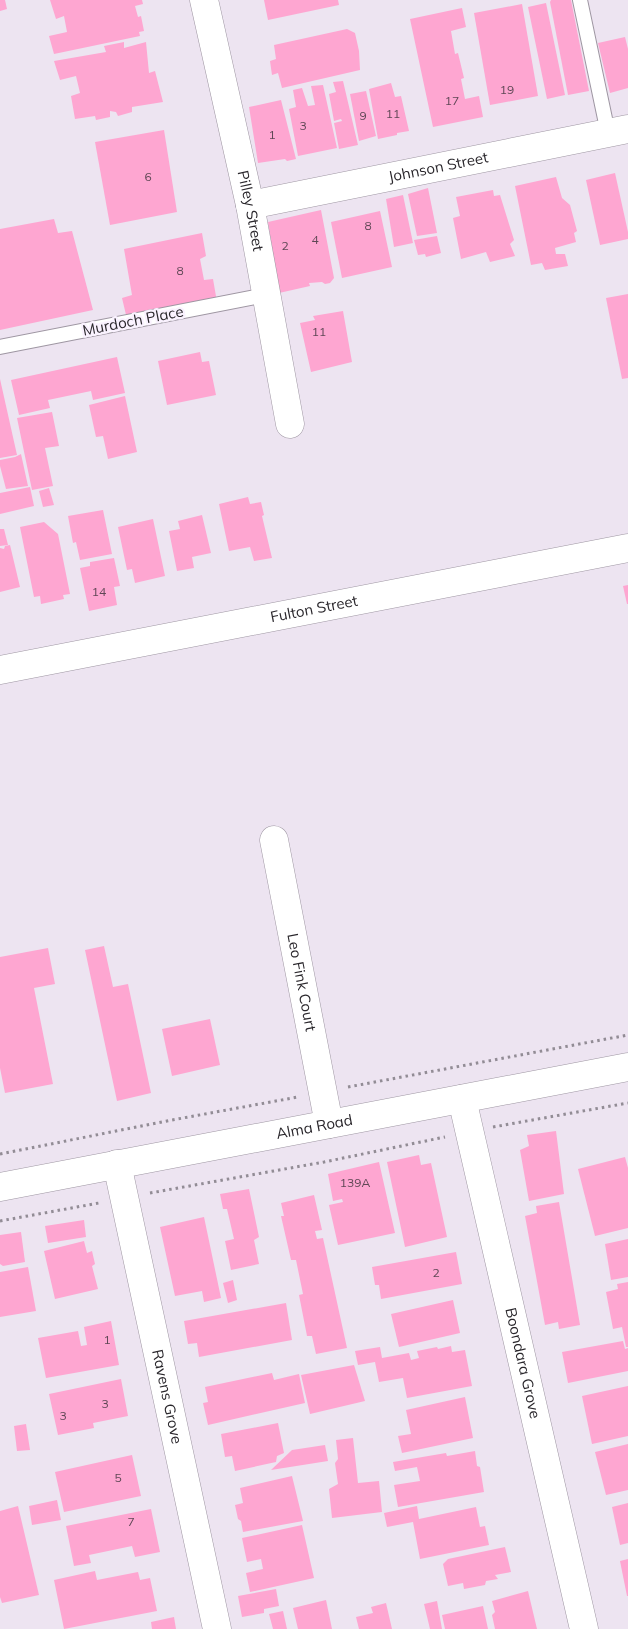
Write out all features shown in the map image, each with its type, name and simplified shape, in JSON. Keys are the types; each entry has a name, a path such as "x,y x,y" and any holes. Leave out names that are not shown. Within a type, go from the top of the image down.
{"street":[{"name":"Pilley Street","path":"204,0 250,205 290,424"},
{"name":"Johnson Street","path":"250,205 618,131"},
{"name":"Fulton Street","path":"0,670 628,548"},
{"name":"Leo Fink Court","path":"274,840 330,1124"},
{"name":"Alma Road","path":"0,1187 628,1067"},
{"name":"Boondara Grove","path":"462,1098 584,1629"},
{"name":"Ravens Grove","path":"117,1164 217,1629"}],"lane":[{"path":"580,0 618,131"},
{"name":"Murdoch Place","path":"0,347 266,295"}],"path":[{"path":"0,1221 324,1162 470,1132 628,1103"}],"building":[{"path":"0,0 5,0 7,9 0,11"},
{"path":"50,0 142,0 143,4 135,6 138,17 141,16 144,31 139,32 140,36 54,54 49,36 67,32 64,16 56,19"},
{"path":"264,0 338,0 339,5 268,20"},
{"path":"551,0 571,0 589,91 568,95"},
{"path":"546,3 565,95 547,99 528,7"},
{"path":"522,4 538,96 490,105 474,13"},
{"path":"462,8 466,27 451,31 455,54 458,53 464,78 461,79 465,99 479,96 483,117 433,127 410,19"},
{"path":"347,29 355,33 359,51 360,70 282,88 278,73 272,75 270,61 276,59 274,45"},
{"path":"625,37 628,49 628,88 610,93 598,43"},
{"path":"124,42 124,48 146,42 149,73 155,71 163,102 132,107 132,112 118,116 116,112 110,111 110,117 96,120 95,116 75,119 71,96 80,93 76,76 60,80 54,61 106,52 104,46"},
{"path":"343,81 358,145 339,149 334,123 342,121 341,119 334,121 329,94 336,92 333,82"},
{"path":"391,83 395,97 401,96 409,131 378,139 369,89"},
{"path":"323,85 337,148 298,156 289,109 296,107 293,90 302,88 308,106 315,105 311,86"},
{"path":"366,91 376,136 359,141 350,94"},
{"path":"281,100 296,159 258,163 249,107"},
{"path":"164,130 177,212 110,225 95,142"},
{"path":"615,173 628,239 600,245 586,180"},
{"path":"556,177 562,198 570,205 577,231 574,233 576,242 555,248 556,254 565,254 568,266 545,270 542,263 531,265 515,186"},
{"path":"428,188 437,233 417,236 408,194"},
{"path":"493,190 494,196 500,195 514,240 510,244 515,256 490,262 486,252 461,259 453,218 460,216 456,197"},
{"path":"403,195 413,243 394,247 386,199"},
{"path":"321,210 334,278 330,283 309,283 310,286 279,293 268,222"},
{"path":"380,211 392,267 342,278 331,222"},
{"path":"54,219 58,233 72,231 93,310 0,330 0,229"},
{"path":"202,233 206,256 200,259 204,280 213,279 217,302 127,319 122,298 132,295 124,249"},
{"path":"437,236 441,253 426,257 425,254 418,255 414,240"},
{"path":"628,294 628,378 622,379 606,298"},
{"path":"343,311 352,362 311,372 300,323 315,320 313,316"},
{"path":"200,352 202,362 209,361 216,395 167,405 158,361"},
{"path":"117,357 125,393 93,400 91,391 48,400 50,408 19,415 11,380"},
{"path":"0,379 17,455 0,458"},
{"path":"125,396 137,452 108,459 103,436 96,437 89,405"},
{"path":"52,412 59,446 45,448 53,486 32,490 17,418"},
{"path":"21,454 28,486 6,489 0,460"},
{"path":"30,487 34,506 0,514 0,493"},
{"path":"49,488 54,505 43,507 39,491"},
{"path":"248,497 250,504 261,502 264,515 262,516 272,558 254,561 250,547 229,551 219,504"},
{"path":"103,510 112,554 80,560 76,542 73,543 68,516"},
{"path":"202,515 211,553 192,557 194,568 177,571 169,531 180,529 178,521"},
{"path":"153,519 165,576 135,583 132,569 127,570 118,527"},
{"path":"44,522 58,534 70,594 63,595 64,599 41,604 40,596 34,597 20,527"},
{"path":"0,529 4,529 8,545 0,546"},
{"path":"10,545 20,587 0,592 0,548 4,549 5,546"},
{"path":"114,558 120,586 114,587 117,605 89,611 80,568 90,566 90,562"},
{"path":"628,585 628,604 627,604 623,586"},
{"path":"104,946 113,987 128,984 151,1093 117,1101 85,950"},
{"path":"48,948 55,984 34,988 53,1084 5,1093 0,1068 0,957"},
{"path":"210,1019 220,1065 172,1076 162,1029"},
{"path":"556,1131 564,1194 529,1201 520,1150 529,1146 527,1135"},
{"path":"419,1155 421,1165 431,1163 447,1237 405,1247 387,1162"},
{"path":"625,1157 628,1168 628,1228 595,1236 578,1169"},
{"path":"379,1162 395,1233 338,1245 329,1205 343,1202 342,1199 333,1201 328,1174"},
{"path":"249,1189 259,1237 254,1240 259,1264 231,1270 225,1241 234,1239 227,1209 223,1209 220,1194"},
{"path":"314,1195 322,1230 315,1231 317,1239 323,1238 347,1348 316,1354 312,1336 307,1336 299,1295 303,1294 296,1260 291,1260 281,1216 284,1216 281,1203"},
{"path":"559,1202 580,1325 559,1329 558,1322 545,1325 525,1216 537,1213 536,1206"},
{"path":"204,1217 221,1298 204,1302 202,1291 175,1296 160,1227"},
{"path":"84,1220 86,1237 48,1243 45,1226"},
{"path":"21,1232 25,1262 3,1266 0,1264 0,1235"},
{"path":"628,1239 628,1277 611,1280 605,1244"},
{"path":"84,1241 87,1253 92,1251 95,1264 92,1266 98,1289 55,1299 44,1251"},
{"path":"456,1252 462,1284 381,1299 379,1285 375,1285 372,1267"},
{"path":"28,1267 36,1311 0,1317 0,1272"},
{"path":"233,1280 237,1300 228,1303 223,1283"},
{"path":"628,1282 628,1347 626,1347 622,1327 613,1329 606,1292 618,1289 617,1284"},
{"path":"453,1300 460,1333 399,1347 391,1314"},
{"path":"286,1303 292,1340 199,1357 197,1343 188,1344 184,1321"},
{"path":"111,1321 119,1365 46,1378 38,1338 78,1331 81,1346 87,1345 84,1327"},
{"path":"623,1341 625,1349 628,1348 628,1371 568,1383 562,1352"},
{"path":"451,1346 452,1352 465,1350 472,1386 407,1398 403,1378 379,1382 375,1362 358,1365 355,1351 380,1347 382,1358 409,1353 411,1360 419,1358 417,1351"},
{"path":"354,1365 365,1401 310,1414 301,1375"},
{"path":"272,1373 274,1380 299,1374 305,1403 208,1425 203,1403 208,1402 205,1387"},
{"path":"121,1379 128,1416 93,1423 94,1428 58,1435 49,1394"},
{"path":"628,1386 628,1436 592,1444 582,1396"},
{"path":"465,1397 473,1438 402,1453 398,1436 411,1434 406,1410"},
{"path":"278,1423 284,1453 277,1456 276,1462 235,1471 232,1456 225,1457 221,1434"},
{"path":"26,1424 30,1450 17,1451 14,1426"},
{"path":"353,1438 358,1483 379,1481 382,1512 332,1518 329,1489 338,1484 335,1463 338,1459 336,1440"},
{"path":"628,1444 628,1490 606,1495 595,1452"},
{"path":"325,1445 328,1461 271,1470 292,1450"},
{"path":"475,1451 484,1492 398,1507 394,1485 420,1481 417,1467 395,1471 393,1462 446,1453 447,1456"},
{"path":"132,1455 141,1496 64,1512 55,1472"},
{"path":"292,1476 303,1521 243,1532 235,1505 243,1503 240,1488"},
{"path":"57,1500 61,1520 32,1525 29,1506"},
{"path":"628,1503 628,1543 620,1545 612,1507"},
{"path":"18,1506 39,1595 2,1603 0,1597 0,1511"},
{"path":"417,1506 419,1519 476,1507 480,1527 485,1526 489,1545 420,1559 413,1522 387,1527 384,1513"},
{"path":"151,1509 160,1552 135,1557 132,1546 89,1555 91,1563 74,1566 66,1526"},
{"path":"302,1525 314,1578 250,1592 246,1573 263,1569 261,1559 247,1562 242,1538"},
{"path":"505,1547 511,1572 495,1575 498,1579 486,1581 485,1585 464,1589 463,1583 448,1586 443,1564 448,1559"},
{"path":"628,1559 628,1596 627,1596 620,1561"},
{"path":"95,1571 97,1580 138,1572 140,1580 150,1578 157,1611 64,1629 54,1580"},
{"path":"276,1589 279,1606 264,1609 264,1613 242,1617 238,1596"},
{"path":"528,1591 537,1629 495,1629 492,1615 495,1612 492,1601"},
{"path":"326,1600 332,1629 298,1629 293,1608"},
{"path":"437,1601 442,1629 430,1629 424,1604"},
{"path":"386,1603 392,1629 359,1629 356,1617 373,1613 371,1607"},
{"path":"483,1606 488,1629 445,1629 442,1615"},
{"path":"283,1611 287,1629 273,1629 269,1614"},
{"path":"174,1617 176,1629 152,1629 151,1622"}]}
